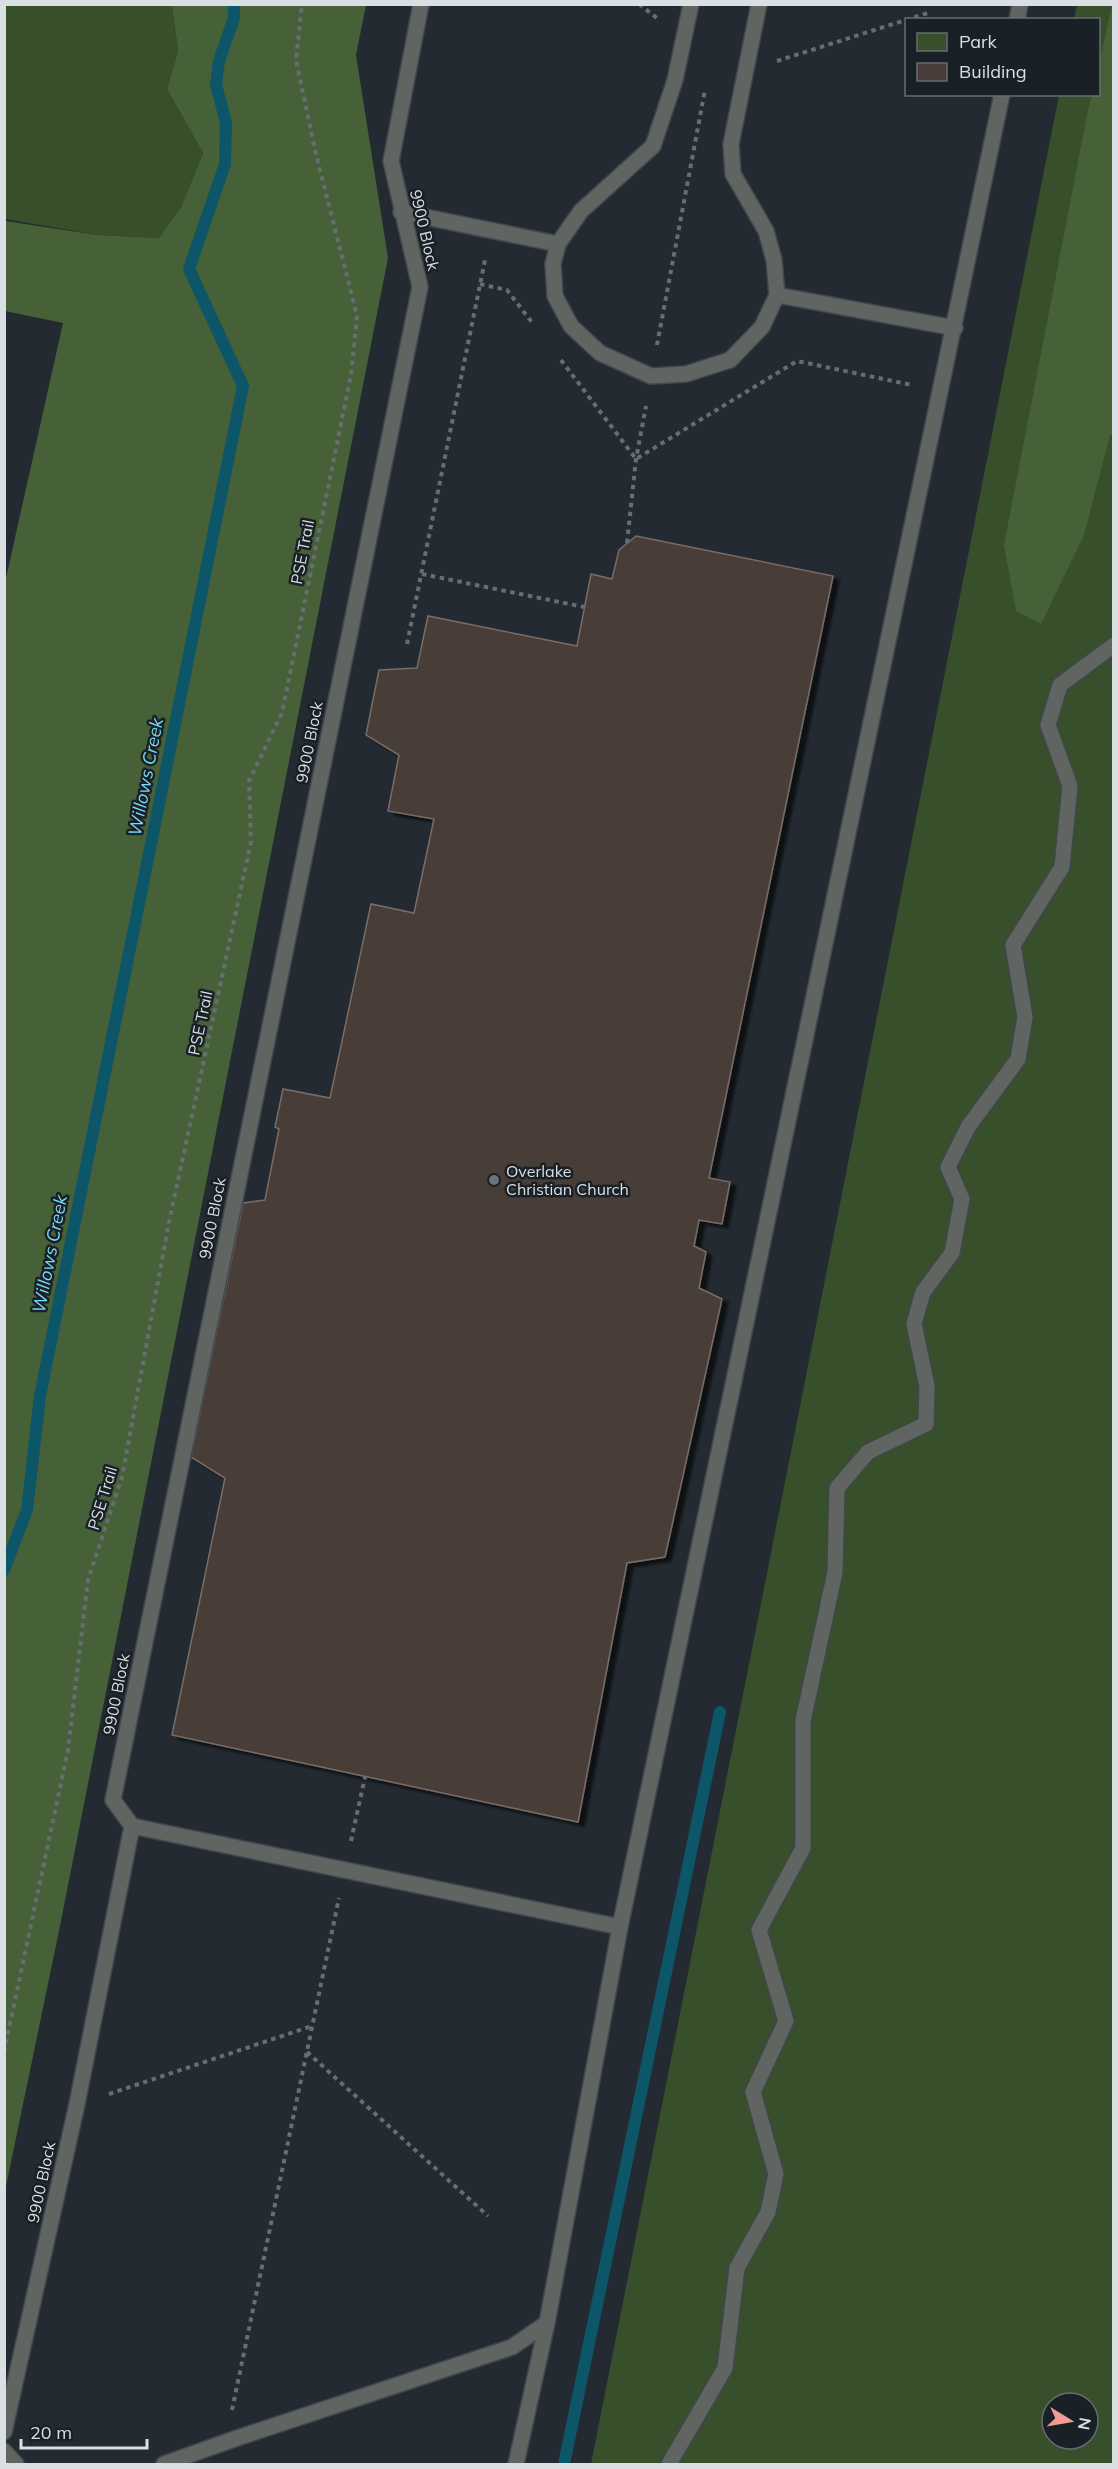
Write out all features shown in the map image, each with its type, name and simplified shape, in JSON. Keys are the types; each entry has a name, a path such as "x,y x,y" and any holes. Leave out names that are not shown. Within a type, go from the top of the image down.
{"lane":[{"name":"9900 Block","path":"4,2432 77,2104 132,1826 113,1800 420,287 391,161 422,4"},
{"path":"691,4 675,80 653,146 581,211 558,244 553,264 555,296 571,326 600,353 651,376 686,374 730,360 762,327 777,295 774,260 765,231 733,174 731,144 759,4"},
{"path":"516,2464 547,2323 620,1928 942,391 1002,96"},
{"path":"401,212 558,244"},
{"path":"777,295 955,328"},
{"path":"669,2464 725,2368 737,2268 768,2212 776,2174 753,2092 786,2021 759,1930 803,1848 803,1721 835,1572 837,1488 868,1452 926,1424 927,1386 914,1324 923,1292 952,1253 962,1199 948,1167 968,1127 1018,1059 1025,1017 1013,945 1062,867 1070,786 1048,725 1060,685 1113,645"},
{"path":"132,1826 620,1928"},
{"path":"164,2464 512,2347 547,2323"},
{"path":"4,2451 16,2464"}],"path":[{"name":"PSE Trail","path":"4,2052 68,1750 88,1581 122,1477 170,1222 251,842 249,781 282,713 351,375 357,316 316,154 296,60 302,4"},
{"path":"912,18 932,12"},
{"path":"627,543 636,459 707,80 745,72 824,44 905,20"},
{"path":"407,644 491,230"},
{"path":"480,284 507,290 536,327"},
{"path":"558,356 636,459"},
{"path":"636,459 797,361 942,391"},
{"path":"422,574 584,608"},
{"path":"240,2437 232,2408 365,1777"},
{"path":"77,2104 312,2026"},
{"path":"307,2052 488,2216"}],"green space":[{"path":"4,5 172,5 178,51 167,89 203,153 181,207 159,238 98,235 5,219"},
{"path":"172,5 366,5 356,55 388,258 60,1926 5,2191 4,587 63,323 5,311 5,221 98,235 159,238 181,207 203,153 167,89 178,51"},
{"path":"1077,5 1113,5 1113,2464 591,2464 1059,96 1100,96 1100,18 1074,18"},
{"path":"1112,5 1113,434 1110,435 1084,535 1041,624 1016,611 1004,545 1089,105 1092,96 1100,96 1100,60"}],"building":[{"name":"Overlake Christian Church","path":"636,536 833,576 709,1178 730,1182 722,1224 699,1220 694,1246 706,1252 699,1288 722,1299 665,1557 627,1563 578,1822 172,1735 225,1478 191,1457 243,1203 265,1200 279,1129 275,1127 283,1089 330,1098 371,904 414,913 434,819 388,811 399,755 366,735 379,670 417,668 428,616 577,646 591,574 612,579 619,550"}],"waterway":[{"name":"Willows Creek","path":"4,1570 27,1510 40,1396 243,386 189,269 225,164 226,122 216,85 219,61 234,18 234,4"},
{"path":"564,2464 720,1712"}],"place":[{"name":"Overlake Christian Church","path":"494,1180"}]}
